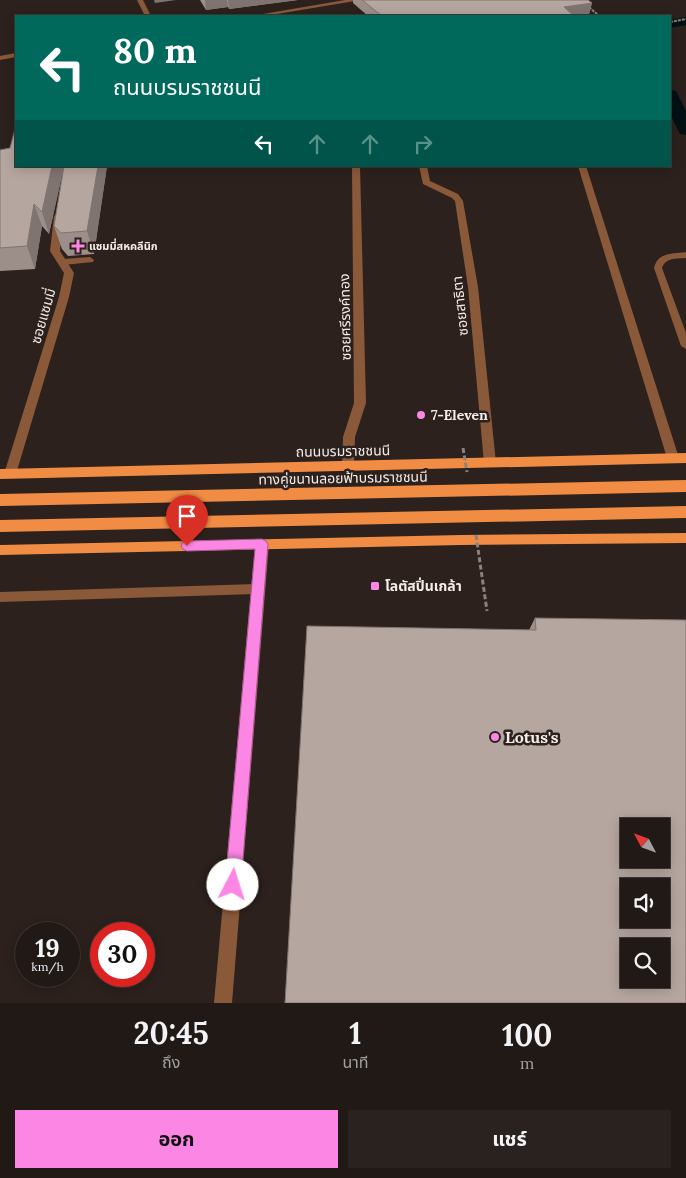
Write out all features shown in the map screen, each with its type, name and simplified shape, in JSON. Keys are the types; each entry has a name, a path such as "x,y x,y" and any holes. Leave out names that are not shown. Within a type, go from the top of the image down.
{"main road":[{"name":"ถนนบรมราชชนนี","path":"5,474 686,458"},
{"name":"ทางคู่ขนานลอยฟ้าบรมราชชนนี","path":"0,500 686,486"},
{"path":"0,526 686,512"},
{"path":"0,550 686,538"}],"street":[{"path":"140,0 148,15"},
{"path":"260,15 358,0"},
{"path":"0,47 2,57 15,55"},
{"name":"ซอยศรีรงค์ทอง","path":"348,466 349,437 360,403 356,167"},
{"name":"ซอยสาธิตา","path":"423,167 426,182 455,196 459,202 473,287 490,463"},
{"path":"582,167 673,458"},
{"name":"ซอยแซมมี่","path":"5,474 64,297 69,273 56,251 55,241 61,204"},
{"path":"223,1003 262,544"}],"lane":[{"path":"686,255 665,257 660,261 658,268 686,346"},
{"path":"63,262 90,260"},
{"path":"0,597 258,589"}],"path":[{"path":"587,5 598,15"},
{"path":"671,22 686,19"}],"building":[{"path":"362,0 588,0 592,3 564,7 573,15 381,15"},
{"path":"15,129 15,167 52,167 42,212 34,204 27,246 0,248 0,150 10,148"},
{"path":"64,167 98,167 87,231 61,233 54,226"},
{"name":"Lotus's","path":"535,618 686,620 686,1003 285,1003 307,626 536,630"}],"waterway":[{"path":"671,24 686,21"},
{"path":"671,97 686,130"}],"place":[{"name":"แซมมี่สหคลีนิก","path":"78,246"},
{"name":"7-Eleven","path":"421,415"},
{"name":"โลตัสปิ่นเกล้า","path":"375,586"},
{"name":"Lotus's","path":"495,737"}],"route":[{"path":"187,546 262,544 233,885"}]}
